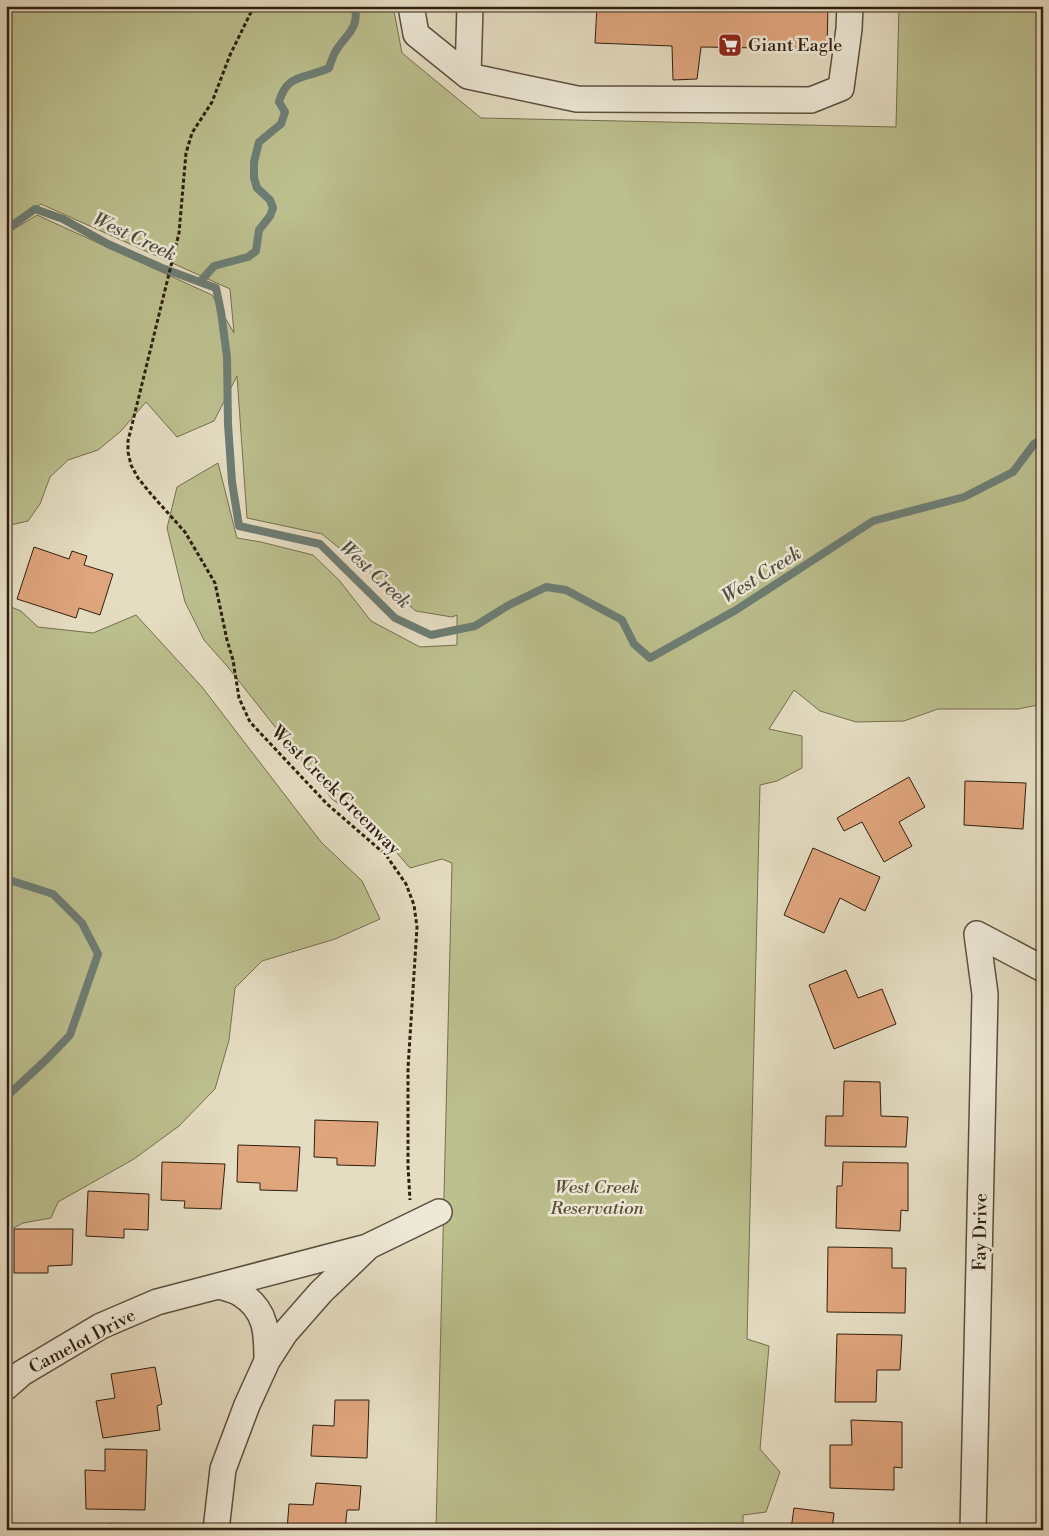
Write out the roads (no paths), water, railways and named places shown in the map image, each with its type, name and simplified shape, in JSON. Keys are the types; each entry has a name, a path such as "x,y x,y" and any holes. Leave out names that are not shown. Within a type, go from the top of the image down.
{"street":[{"path":"411,6 416,34 468,76 577,99 811,100 840,88 849,28 850,6"},
{"path":"468,76 470,6"},
{"name":"Fay Drive","path":"973,1530 985,994 977,934 1043,969"},
{"path":"216,1530 223,1469 246,1406 268,1361 285,1333 321,1292 369,1246 439,1212"},
{"name":"Camelot Drive","path":"6,1387 22,1373 101,1326 157,1302 369,1246"},
{"path":"219,1286 240,1293 260,1312 265,1322 268,1361"}],"waterway":[{"path":"200,282 214,266 248,257 256,251 259,230 270,216 273,208 270,200 257,188 254,178 254,162 259,142 281,124 285,112 279,102 287,86 298,78 329,68 336,51 354,25 355,6"},
{"name":"West Creek","path":"6,230 35,209 63,219 108,244 162,268 216,288 227,357 228,424 232,482 239,526 320,544 395,618 431,635 475,626 509,605 546,587 566,590 622,620 634,644 650,658 736,610 873,521 964,497 1013,472 1034,444 1043,439"},
{"name":"West Creek","path":"6,879 53,894 82,923 98,954 70,1035 6,1097"}],"place":[{"name":"Giant Eagle","path":"730,45"}],"park label":[{"name":"West Creek Reservation","path":"597,1197"}]}
